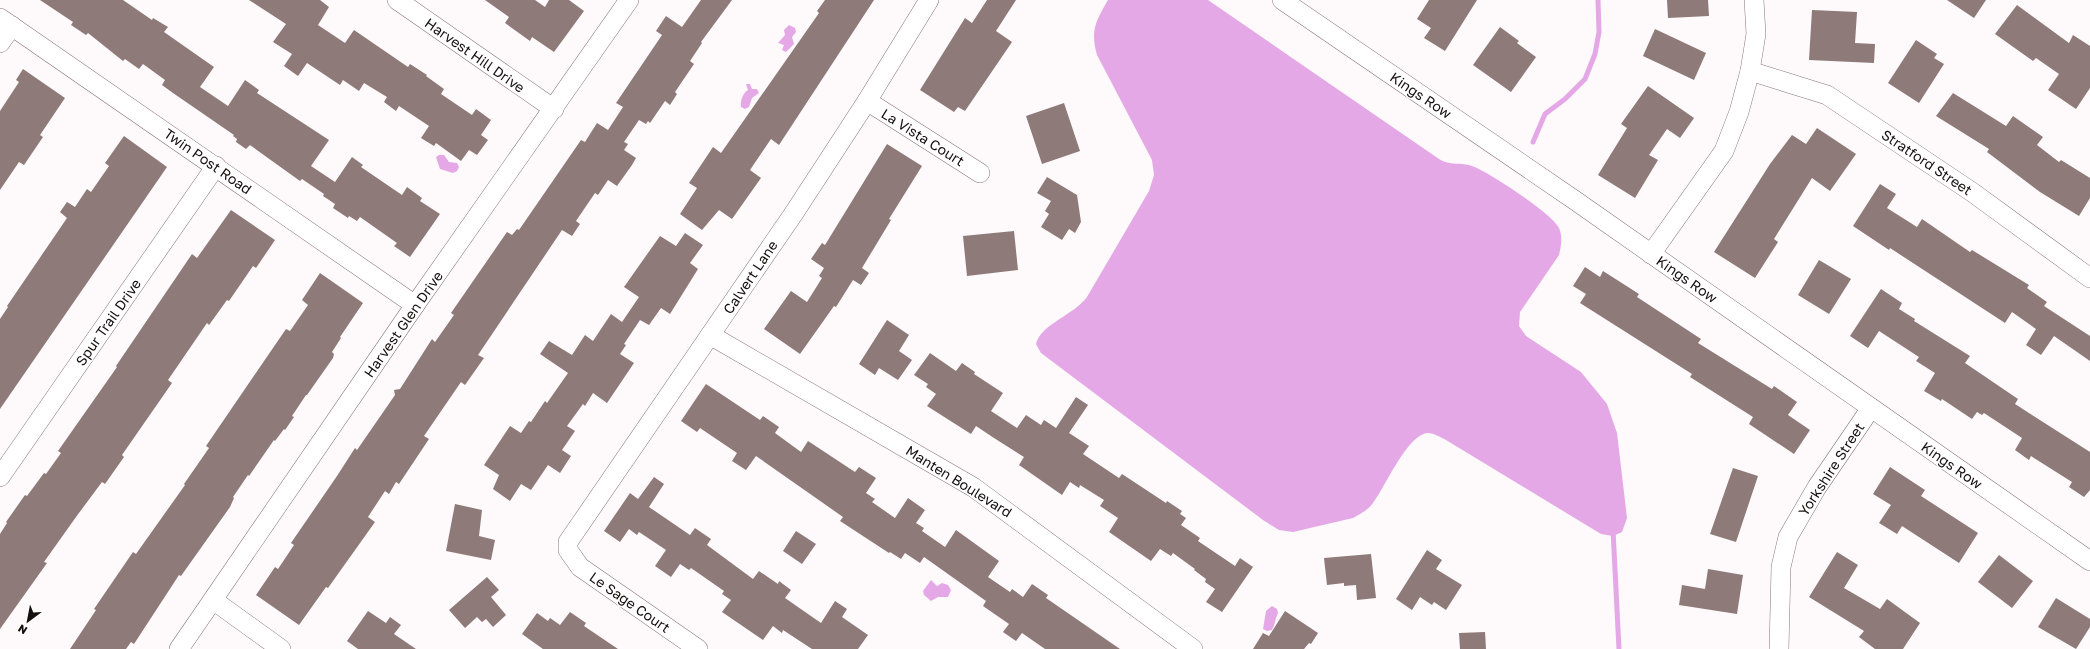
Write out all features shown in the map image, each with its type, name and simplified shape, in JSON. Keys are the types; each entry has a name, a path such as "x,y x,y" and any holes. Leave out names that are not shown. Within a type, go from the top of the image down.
{"street":[{"name":"Harvest Hill Drive","path":"397,0 554,109"},
{"name":"Harvest Glen Drive","path":"178,649 415,305 554,109 629,0"},
{"name":"Calvert Lane","path":"568,550 571,536 710,335 867,101 928,0"},
{"name":"Kings Row","path":"1282,0 1651,254 2090,561"},
{"path":"1651,254 1724,151 1739,112 1750,71 1756,34 1754,0"},
{"path":"0,43 6,22"},
{"name":"Twin Post Road","path":"6,22 415,305"},
{"name":"Stratford Street","path":"1750,71 1827,96 1972,192 2090,278"},
{"name":"La Vista Court","path":"867,101 980,173"},
{"name":"Spur Trail Drive","path":"0,477 216,166"},
{"name":"Manten Boulevard","path":"710,335 973,487 1193,649"},
{"name":"Yorkshire Street","path":"1779,649 1781,567 1788,537 1816,486 1871,408"},
{"name":"Le Sage Court","path":"568,550 572,559 590,575 698,649"},
{"path":"213,600 281,649"}],"shaded area":[{"path":"1108,0 1208,0 1439,159 1447,162 1472,166 1491,176 1533,204 1554,222 1559,228 1561,235 1559,255 1520,312 1519,326 1526,336 1581,372 1607,404 1617,433 1627,518 1622,532 1613,536 1601,534 1446,440 1429,433 1421,435 1413,441 1398,462 1378,496 1364,512 1353,518 1293,532 1279,530 1263,520 1041,353 1036,344 1039,337 1051,325 1074,309 1087,297 1149,191 1154,175 1152,160 1097,55 1094,39 1095,26"},
{"path":"789,25 795,28 796,32 792,37 794,44 786,52 782,50 784,45 778,43 785,35 784,30"},
{"path":"746,84 750,84 752,89 757,89 759,93 752,98 749,107 745,109 741,107 741,100 743,95 748,90"},
{"path":"439,155 444,155 449,162 457,163 459,167 457,171 453,173 440,169 436,157"},
{"path":"931,580 937,586 942,583 948,585 951,590 948,597 938,597 931,601 924,595 923,591"},
{"path":"1272,606 1277,609 1278,613 1272,630 1267,631 1263,629 1266,611"}],"building":[{"path":"40,0 123,0 152,20 153,18 168,27 164,32 214,67 200,87 228,106 245,80 259,90 257,93 329,140 311,166 335,182 352,157 363,165 361,167 402,195 407,187 422,198 420,201 440,214 410,257 394,246 397,243 360,217 357,221 349,216 348,218 333,208 335,204 323,196 324,194 302,179 300,181 250,145 246,149 236,142 237,139 233,136 234,135 162,85 165,80 143,64 139,69 125,59 123,61 88,33 86,35 71,25 73,22"},
{"path":"249,0 320,0 329,7 318,25 345,43 354,30 408,67 410,64 427,75 426,76 444,89 441,94 472,115 476,109 491,120 481,135 488,140 477,155 469,150 461,161 436,143 434,146 421,138 429,126 399,106 396,111 384,102 387,97 364,83 359,91 343,80 340,85 307,63 298,76 284,66 292,54 273,42 286,24"},
{"path":"485,0 535,0 545,7 549,0 569,0 584,11 554,52 532,37 530,41 505,23 509,17"},
{"path":"701,0 732,0 701,42 702,43 690,61 694,64 675,92 677,94 670,105 665,101 650,123 648,121 646,124 639,120 624,142 628,144 624,150 636,158 632,165 617,186 608,180 598,195 595,193 576,221 580,224 572,236 562,230 478,355 484,358 465,385 461,382 424,436 429,439 399,484 396,482 389,494 385,491 368,517 375,522 328,588 326,587 299,625 256,595 275,567 278,569 294,545 291,543 355,448 357,450 395,395 394,390 400,389 432,339 435,342 454,315 451,313 507,232 512,235 517,229 519,230 581,140 585,142 597,123 608,130 623,107 616,103 662,35 656,31 666,16 682,27"},
{"path":"825,0 874,0 779,145 771,139 750,170 761,178 732,219 719,210 702,230 680,214 697,188 689,183 713,147 721,153 819,13 817,11"},
{"path":"987,0 1016,0 996,31 1012,42 965,111 958,107 954,112 920,90 965,18 972,23"},
{"path":"1429,0 1477,0 1445,51 1424,38 1431,28 1417,19"},
{"path":"1667,0 1708,0 1709,16 1668,18"},
{"path":"1947,0 1986,0 1974,18"},
{"path":"2017,5 2069,43 2073,35 2090,46 2090,88 2076,109 2048,90 2059,74 2036,58 2033,61 1995,34"},
{"path":"1812,10 1857,12 1855,43 1875,44 1874,63 1809,60"},
{"path":"1500,27 1519,41 1517,43 1536,57 1511,92 1473,65"},
{"path":"1655,29 1706,53 1694,80 1643,56"},
{"path":"1916,40 1937,54 1934,58 1944,64 1919,103 1888,83"},
{"path":"23,69 65,98 40,135 43,137 24,165 19,162 0,190 0,111 19,82 16,80"},
{"path":"1648,86 1694,118 1680,138 1667,129 1649,155 1658,160 1635,198 1598,175 1627,128 1621,124"},
{"path":"1953,93 2006,126 2013,116 2043,137 2037,145 2059,162 2061,160 2090,178 2090,198 2079,216 2040,192 1987,152 1989,149 1936,116"},
{"path":"1064,103 1080,151 1042,164 1026,116"},
{"path":"1817,128 1856,154 1830,191 1812,178 1774,239 1778,242 1755,278 1714,252 1770,164 1792,135 1806,144"},
{"path":"124,136 167,167 0,409 0,319 8,307 7,306 67,218 60,212 67,202 75,207 87,189 91,192 109,166 105,163"},
{"path":"887,144 922,166 889,219 891,220 862,268 869,273 861,285 853,280 836,307 834,306 800,354 764,329 791,291 807,302 822,278 819,276 824,268 811,259 822,243 825,245"},
{"path":"1047,177 1077,195 1081,222 1075,233 1069,229 1062,240 1041,227 1049,214 1045,211 1051,201 1037,193"},
{"path":"1880,184 1896,194 1887,208 1917,227 1922,219 1970,252 1972,250 2029,285 2027,288 2047,302 2044,306 2090,336 2090,361 2054,336 2041,355 2026,345 2036,329 2012,312 2005,323 1890,248 1889,250 1853,226"},
{"path":"231,210 275,240 256,268 253,266 229,301 227,300 209,325 207,323 168,380 172,383 122,455 124,457 105,484 102,482 76,517 44,562 47,563 0,629 0,534 7,523 6,522 25,495 27,496 44,473 46,474 61,453 58,451 117,367 116,366 192,254 197,258"},
{"path":"1014,231 1018,270 967,276 963,236"},
{"path":"685,233 703,245 690,263 698,269 670,314 661,308 649,325 640,320 624,344 626,345 620,354 634,363 607,403 593,393 585,406 583,404 567,426 575,431 562,450 571,456 560,473 548,465 531,490 521,484 510,501 493,489 499,475 484,465 510,426 521,433 529,421 531,422 545,401 547,403 568,373 540,354 549,341 572,355 585,335 593,341 611,314 622,322 639,297 624,287 660,236 676,246"},
{"path":"1819,260 1851,279 1829,314 1798,295"},
{"path":"1585,267 1600,277 1603,271 1639,294 1637,297 1701,339 1698,343 1772,389 1774,386 1797,402 1788,415 1810,430 1794,454 1749,424 1753,417 1690,377 1692,374 1580,303 1586,294 1573,286"},
{"path":"320,273 363,303 340,337 341,338 332,352 334,354 333,358 292,416 294,417 285,430 284,429 275,441 274,440 249,476 248,475 233,497 234,498 230,507 181,576 179,575 134,644 131,642 126,649 70,649 96,610 94,609 133,552 136,554 185,485 184,484 209,448 206,446 286,329 290,331 308,305 302,300"},
{"path":"1881,289 1902,303 1899,309 1915,319 1914,321 1970,356 1965,363 2018,399 2015,404 2090,452 2090,490 2084,497 2069,487 2072,482 2031,456 2029,460 2015,450 2022,438 1984,413 1982,415 1977,412 1972,419 1942,399 1941,401 1924,391 1935,373 1916,361 1919,357 1879,331 1868,348 1850,336"},
{"path":"887,320 909,335 899,351 912,360 898,380 879,368 875,375 859,364"},
{"path":"930,353 956,371 962,363 975,372 974,374 1003,393 991,411 1017,428 1026,415 1041,425 1044,420 1056,428 1076,397 1088,405 1069,433 1089,446 1083,454 1119,478 1122,474 1166,503 1167,501 1182,511 1180,514 1186,518 1181,525 1200,538 1198,541 1235,566 1240,558 1253,567 1222,612 1206,602 1215,589 1205,582 1206,579 1194,570 1195,569 1173,553 1171,556 1160,549 1151,561 1109,532 1118,518 1100,506 1104,500 1080,485 1079,488 1070,482 1062,495 1019,465 1024,457 976,426 971,434 927,406 936,394 926,387 928,384 914,375"},
{"path":"706,384 760,420 763,416 779,427 775,433 801,452 808,441 855,472 859,467 876,478 866,493 875,499 872,502 895,518 908,498 925,510 916,523 924,528 922,531 945,547 956,530 999,561 988,577 1010,592 1012,589 1023,597 1032,584 1048,595 1046,598 1120,649 1045,649 1022,633 1016,641 1003,632 1009,624 983,606 986,601 924,557 920,563 905,553 901,559 890,552 889,553 840,521 843,517 756,456 746,470 732,461 737,453 700,428 697,432 681,421"},
{"path":"1890,467 1925,490 1921,496 1978,533 1959,563 1902,526 1897,534 1879,523 1891,505 1873,494"},
{"path":"1733,468 1758,476 1736,542 1710,534"},
{"path":"654,477 664,484 649,507 690,535 695,528 711,539 707,545 753,579 759,571 778,584 779,581 791,590 785,598 821,623 835,601 847,609 842,617 868,635 858,649 812,649 783,630 782,633 773,626 763,640 722,612 731,600 722,594 724,591 691,568 689,570 680,564 671,577 655,566 666,550 639,532 637,535 629,529 620,542 604,531 630,493 638,499"},
{"path":"455,504 482,510 479,536 495,540 491,560 446,551"},
{"path":"796,531 816,544 802,564 783,551"},
{"path":"1427,550 1442,560 1436,569 1462,585 1446,610 1434,602 1432,605 1420,597 1412,610 1396,599"},
{"path":"1837,552 1858,565 1844,588 1880,609 1887,599 1920,623 1903,649 1875,649 1859,637 1864,631 1809,597"},
{"path":"1371,554 1376,598 1357,600 1356,585 1344,586 1344,583 1327,585 1324,558"},
{"path":"1999,555 2033,581 2012,608 1978,582"},
{"path":"1708,569 1743,575 1737,614 1679,605 1682,585 1705,589"},
{"path":"487,577 499,590 491,597 506,615 493,627 486,619 482,622 477,617 465,628 449,610"},
{"path":"2056,598 2090,619 2090,627 2076,649 2038,627"},
{"path":"368,611 386,623 390,617 401,625 394,634 416,649 358,649 347,641"},
{"path":"1285,611 1318,633 1311,644 1309,643 1304,649 1253,649 1263,633 1269,636"},
{"path":"570,612 586,623 584,626 618,649 543,649 522,634 537,613 548,621 550,618 560,625"},
{"path":"1485,632 1486,649 1460,649 1459,633"}],"waterway":[{"path":"1533,142 1545,114 1565,99 1585,79 1595,54 1599,32 1598,0"},
{"path":"1613,530 1619,649"}]}
